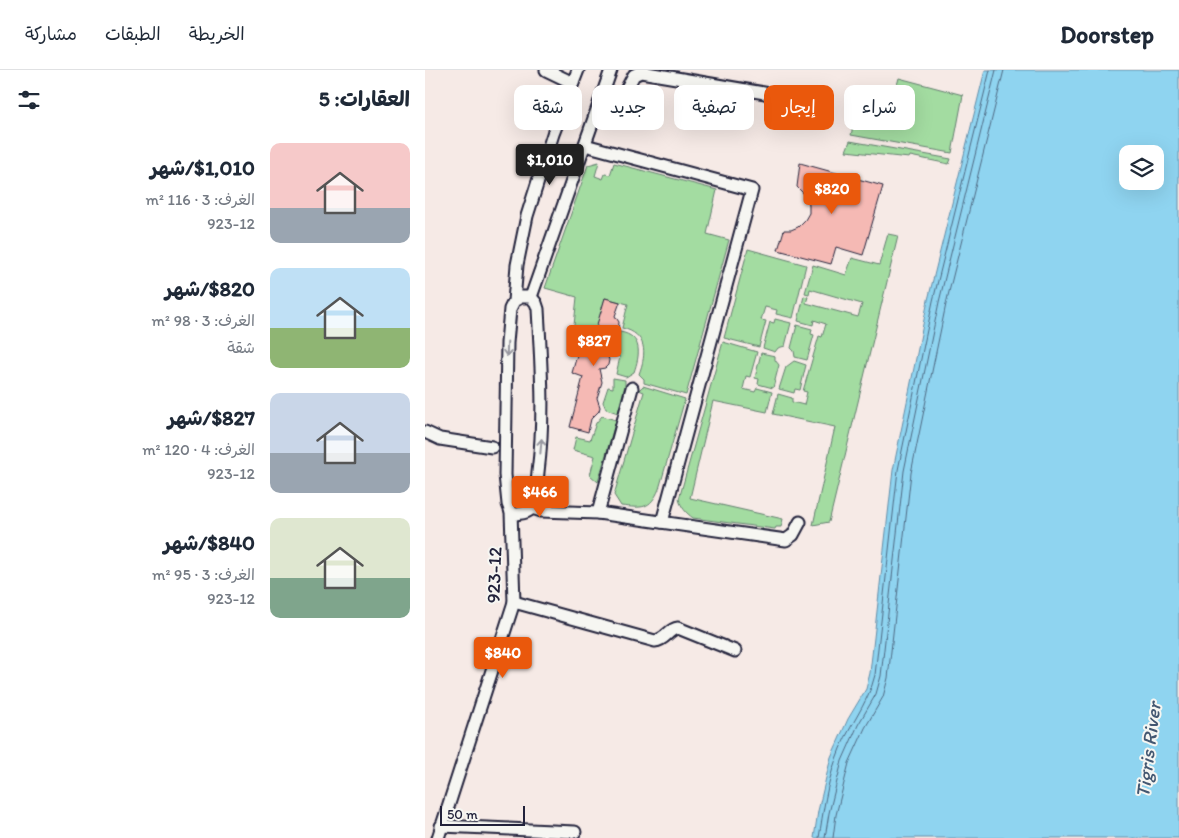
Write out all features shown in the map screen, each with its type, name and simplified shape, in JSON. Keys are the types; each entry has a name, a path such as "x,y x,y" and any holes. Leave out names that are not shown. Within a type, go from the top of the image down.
{"street":[{"path":"546,70 573,83"},
{"name":"923-12","path":"439,832 514,602 511,512 508,504 505,475 507,343 510,309 514,301 517,265 527,216 553,134 578,70"},
{"path":"606,85 611,70"},
{"path":"629,85 634,75 641,72 764,93"},
{"path":"531,298 592,124"},
{"path":"585,145 752,190 662,522"},
{"path":"511,512 522,514 532,508 535,497 542,443 543,392 538,309 536,303 531,298 521,297 514,301"},
{"path":"598,513 632,388"},
{"path":"425,432 439,439 491,447"},
{"path":"532,508 541,511 598,513 786,540 793,535 800,522"},
{"path":"514,602 655,641 663,639 672,630 678,628 735,651"},
{"path":"439,832 575,832"}],"green space":[{"path":"899,78 963,95 952,153 851,135 852,130 915,130 915,85 897,85"},
{"path":"850,141 951,159 949,164 910,156 909,158 846,151"},
{"path":"599,162 595,176 603,179 605,174 610,175 614,163 717,190 707,234 729,240 686,395 644,383 644,379 639,374 644,352 643,345 636,335 622,328 628,304 605,298 590,351 576,347 574,354 571,353 577,297 545,288 588,165"},
{"path":"888,234 898,236 829,522 813,525 835,427 773,414 778,394 792,398 792,402 804,405 807,392 803,391 819,336 822,337 826,324 814,320 813,325 798,321 804,296 808,297 806,303 858,317 862,304 810,289 809,294 805,293 813,265 846,275 852,258 879,265"},
{"path":"748,249 806,265 793,318 776,314 777,310 765,307 761,320 766,321 759,347 724,338"},
{"path":"775,319 791,323 785,346 778,348 775,352 763,348 770,322 774,323"},
{"path":"797,325 812,329 811,334 814,335 807,360 795,357 794,351 791,348"},
{"path":"620,332 633,338 638,347 638,359 634,372 626,377 616,374 620,357 613,355"},
{"path":"723,342 757,352 750,377 746,376 743,389 755,392 757,388 772,392 767,412 713,401 690,498 783,519 781,527 776,527 775,529 693,518 684,510 679,499"},
{"path":"761,353 775,356 775,360 779,365 773,388 758,384 759,379 755,378"},
{"path":"794,361 806,365 800,390 795,389 794,393 779,389 786,367"},
{"path":"613,378 625,380 618,413 606,409 603,402 608,387 613,388"},
{"path":"643,386 685,399 656,496 645,506 621,506 614,495 644,392 639,390"},
{"path":"602,416 616,420 598,482 590,475 595,456 573,450 576,437 590,440 596,423"}],"water":[{"name":"Tigris River","path":"985,70 1179,70 1179,838 814,838 818,811 831,757 848,719 866,689 870,673 893,470 928,300"}],"building":[{"path":"800,163 883,186 863,255 836,247 831,264 778,250 784,230 798,227 809,213 807,197 797,187"},
{"path":"605,298 620,302 615,316 619,322 618,330 611,336 606,351 609,360 608,365 605,368 599,369 602,382 597,398 600,407 599,411 591,419 588,432 570,427 583,377 572,373 579,348 589,351"}]}
